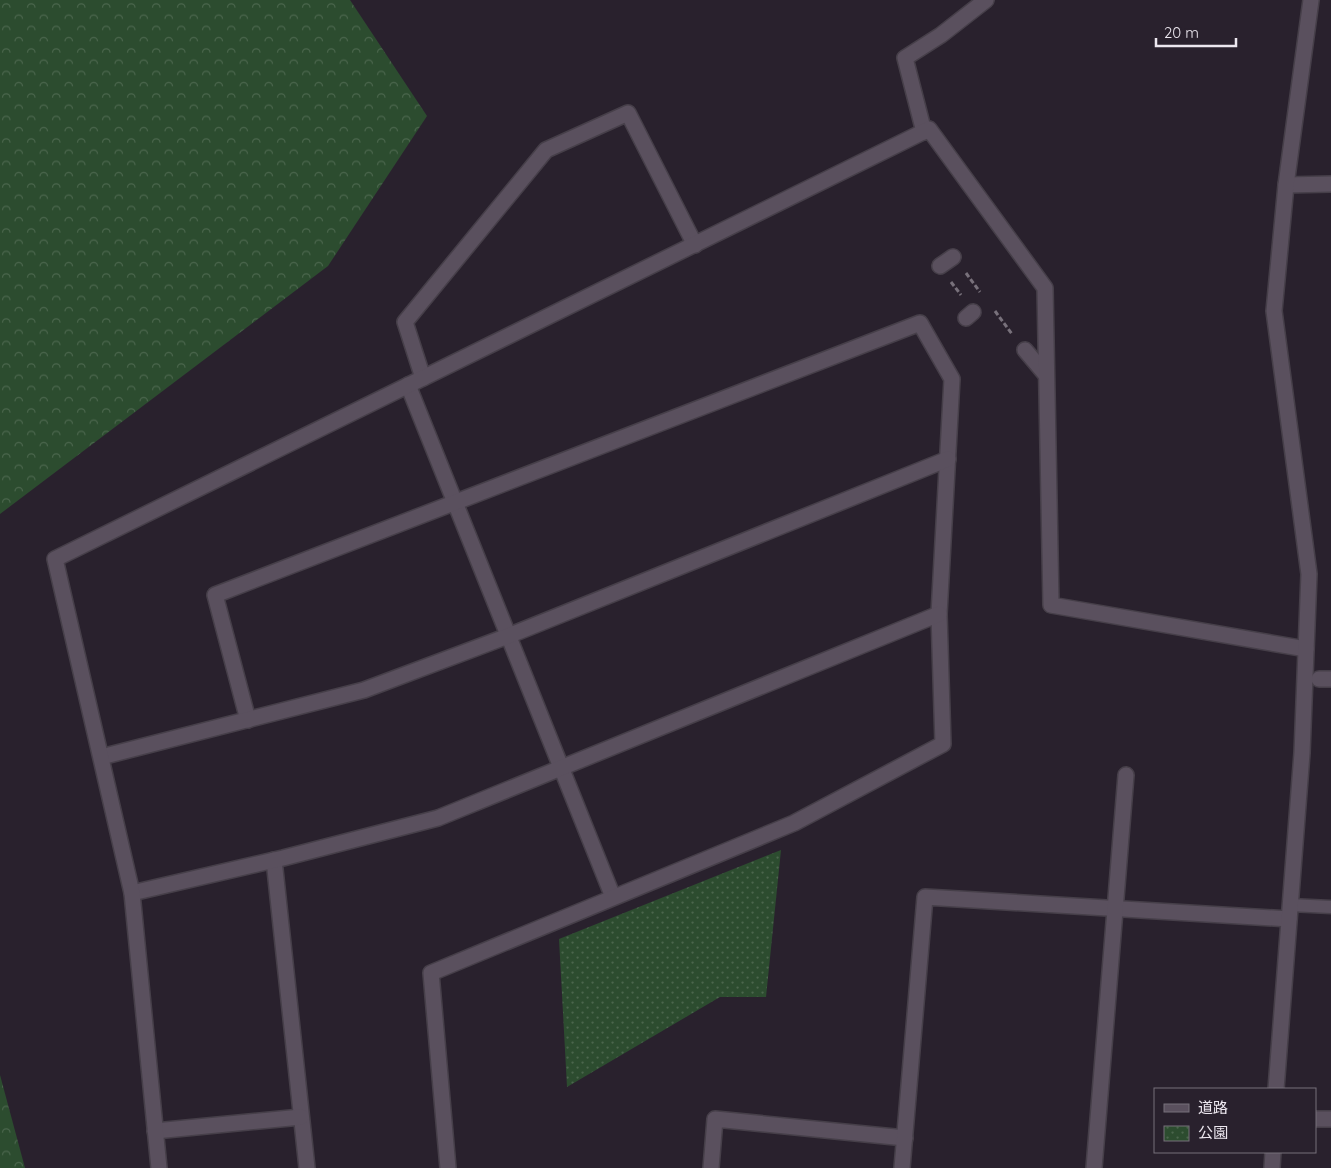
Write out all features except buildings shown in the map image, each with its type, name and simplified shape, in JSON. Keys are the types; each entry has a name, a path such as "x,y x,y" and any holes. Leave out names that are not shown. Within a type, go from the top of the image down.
{"street":[{"path":"924,132 905,58 941,35 986,0"},
{"path":"1276,1088 1302,753 1309,574 1274,311 1286,185 1311,0"},
{"path":"423,378 405,322 546,150 628,113 694,245"},
{"path":"159,1168 132,893 55,559 928,129 1045,288 1051,605 1306,649"},
{"path":"1286,185 1331,184"},
{"path":"940,266 953,257"},
{"path":"248,720 215,595 920,323 935,340 952,379 939,614 943,744 794,823 431,973 448,1168"},
{"path":"1025,350 1046,375"},
{"path":"408,385 613,897"},
{"path":"109,755 364,690 508,636 948,459"},
{"path":"132,893 274,860 438,818 939,614"},
{"path":"1094,1168 1126,776"},
{"path":"274,860 307,1168"},
{"path":"902,1168 925,897 1115,909 1289,912"},
{"path":"155,1131 301,1117"},
{"path":"711,1168 716,1119 905,1138"},
{"path":"1316,1119 1331,1119"},
{"path":"1272,1168 1273,1153"}],"lane":[{"path":"1289,912 1331,907"}],"path":[{"path":"940,266 970,315"}],"green space":[{"path":"0,0 350,0 427,116 328,266 0,514"},
{"path":"781,850 766,997 720,997 567,1087 559,939"},
{"path":"0,1075 25,1168 0,1168"}]}
